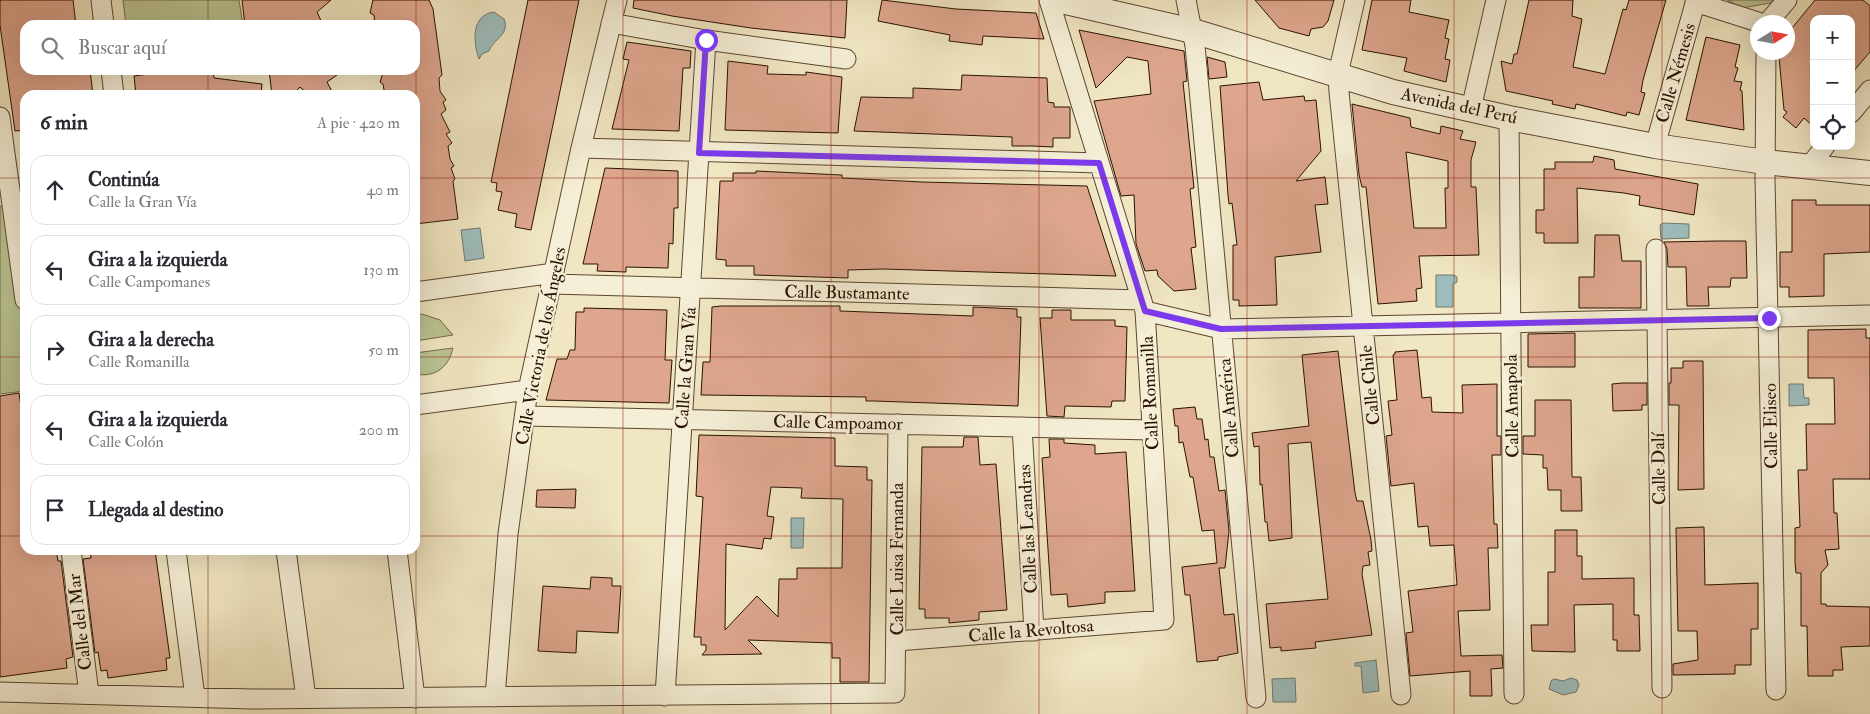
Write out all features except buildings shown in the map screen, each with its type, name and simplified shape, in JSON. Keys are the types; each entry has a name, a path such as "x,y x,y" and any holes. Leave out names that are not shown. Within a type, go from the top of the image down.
{"street":[{"path":"101,0 103,20"},
{"name":"Calle Victoria de los Ángeles","path":"495,697 508,534 528,390 581,148 618,0"},
{"name":"Calle Romanilla","path":"1049,0 1144,305 1164,620"},
{"name":"Avenida del Perú","path":"1057,0 1193,31 1394,92 1509,118 1655,146 1765,162 1870,173"},
{"name":"Calle América","path":"1186,0 1193,31 1256,698"},
{"name":"Calle Chile","path":"1355,0 1338,74 1401,695"},
{"path":"1471,109 1496,0"},
{"path":"1774,15 1787,0"},
{"path":"1696,1 1750,19"},
{"name":"Calle Némesis","path":"1655,146 1696,1"},
{"path":"611,23 706,40 846,60"},
{"name":"Calle la Gran Vía","path":"666,696 706,40"},
{"name":"Calle Eliseo","path":"1766,60 1765,162 1776,690"},
{"path":"112,75 113,90"},
{"path":"1855,108 1870,90"},
{"path":"0,117 6,206 20,275"},
{"name":"Calle Amapola","path":"1509,118 1514,694"},
{"path":"581,148 699,153 1099,163"},
{"path":"1808,166 1822,150"},
{"name":"Calle Dalí","path":"1656,250 1662,688"},
{"name":"Calle Bustamante","path":"420,291 553,278 691,289 1144,305 1221,329 1870,315"},
{"path":"420,404 528,390"},
{"name":"Calle Campoamor","path":"525,416 1152,430"},
{"name":"Calle Luisa Fernanda","path":"666,696 895,693 898,424"},
{"name":"Calle las Leandras","path":"1022,427 1034,631"},
{"name":"Calle del Mar","path":"72,555 89,694"},
{"path":"177,555 195,697"},
{"path":"287,555 306,698"},
{"path":"398,555 415,698"},
{"name":"Calle la Revoltosa","path":"897,641 1164,620"},
{"path":"0,692 306,698 666,696"}],"green space":[{"path":"123,0 239,0 242,20 125,20"},
{"path":"1727,0 1778,0 1776,2 1742,8"},
{"path":"12,205 20,263 20,392 0,394 0,206"},
{"path":"420,315 440,320 453,335 420,340"},
{"path":"453,348 448,361 440,370 435,373 422,375 420,375 420,352"}],"water":[{"path":"494,12 504,19 505,29 489,51 482,54 479,59 475,37 476,30 481,18"},
{"path":"1663,223 1689,224 1689,238 1661,239 1660,225"},
{"path":"480,228 484,258 465,261 461,230"},
{"path":"1436,275 1454,275 1457,277 1457,282 1453,284 1453,307 1436,307"},
{"path":"1789,384 1803,384 1804,398 1809,398 1809,405 1789,406"},
{"path":"791,518 804,518 803,548 791,548"},
{"path":"1376,660 1379,691 1363,693 1361,666 1355,666 1355,663"},
{"path":"1295,678 1296,702 1273,702 1272,679"},
{"path":"1571,678 1577,680 1579,685 1576,692 1563,695 1549,689 1551,681 1554,679 1563,681"}],"route":[{"path":"706,40 699,153 1099,163 1145,311 1221,329 1769,318"}]}
